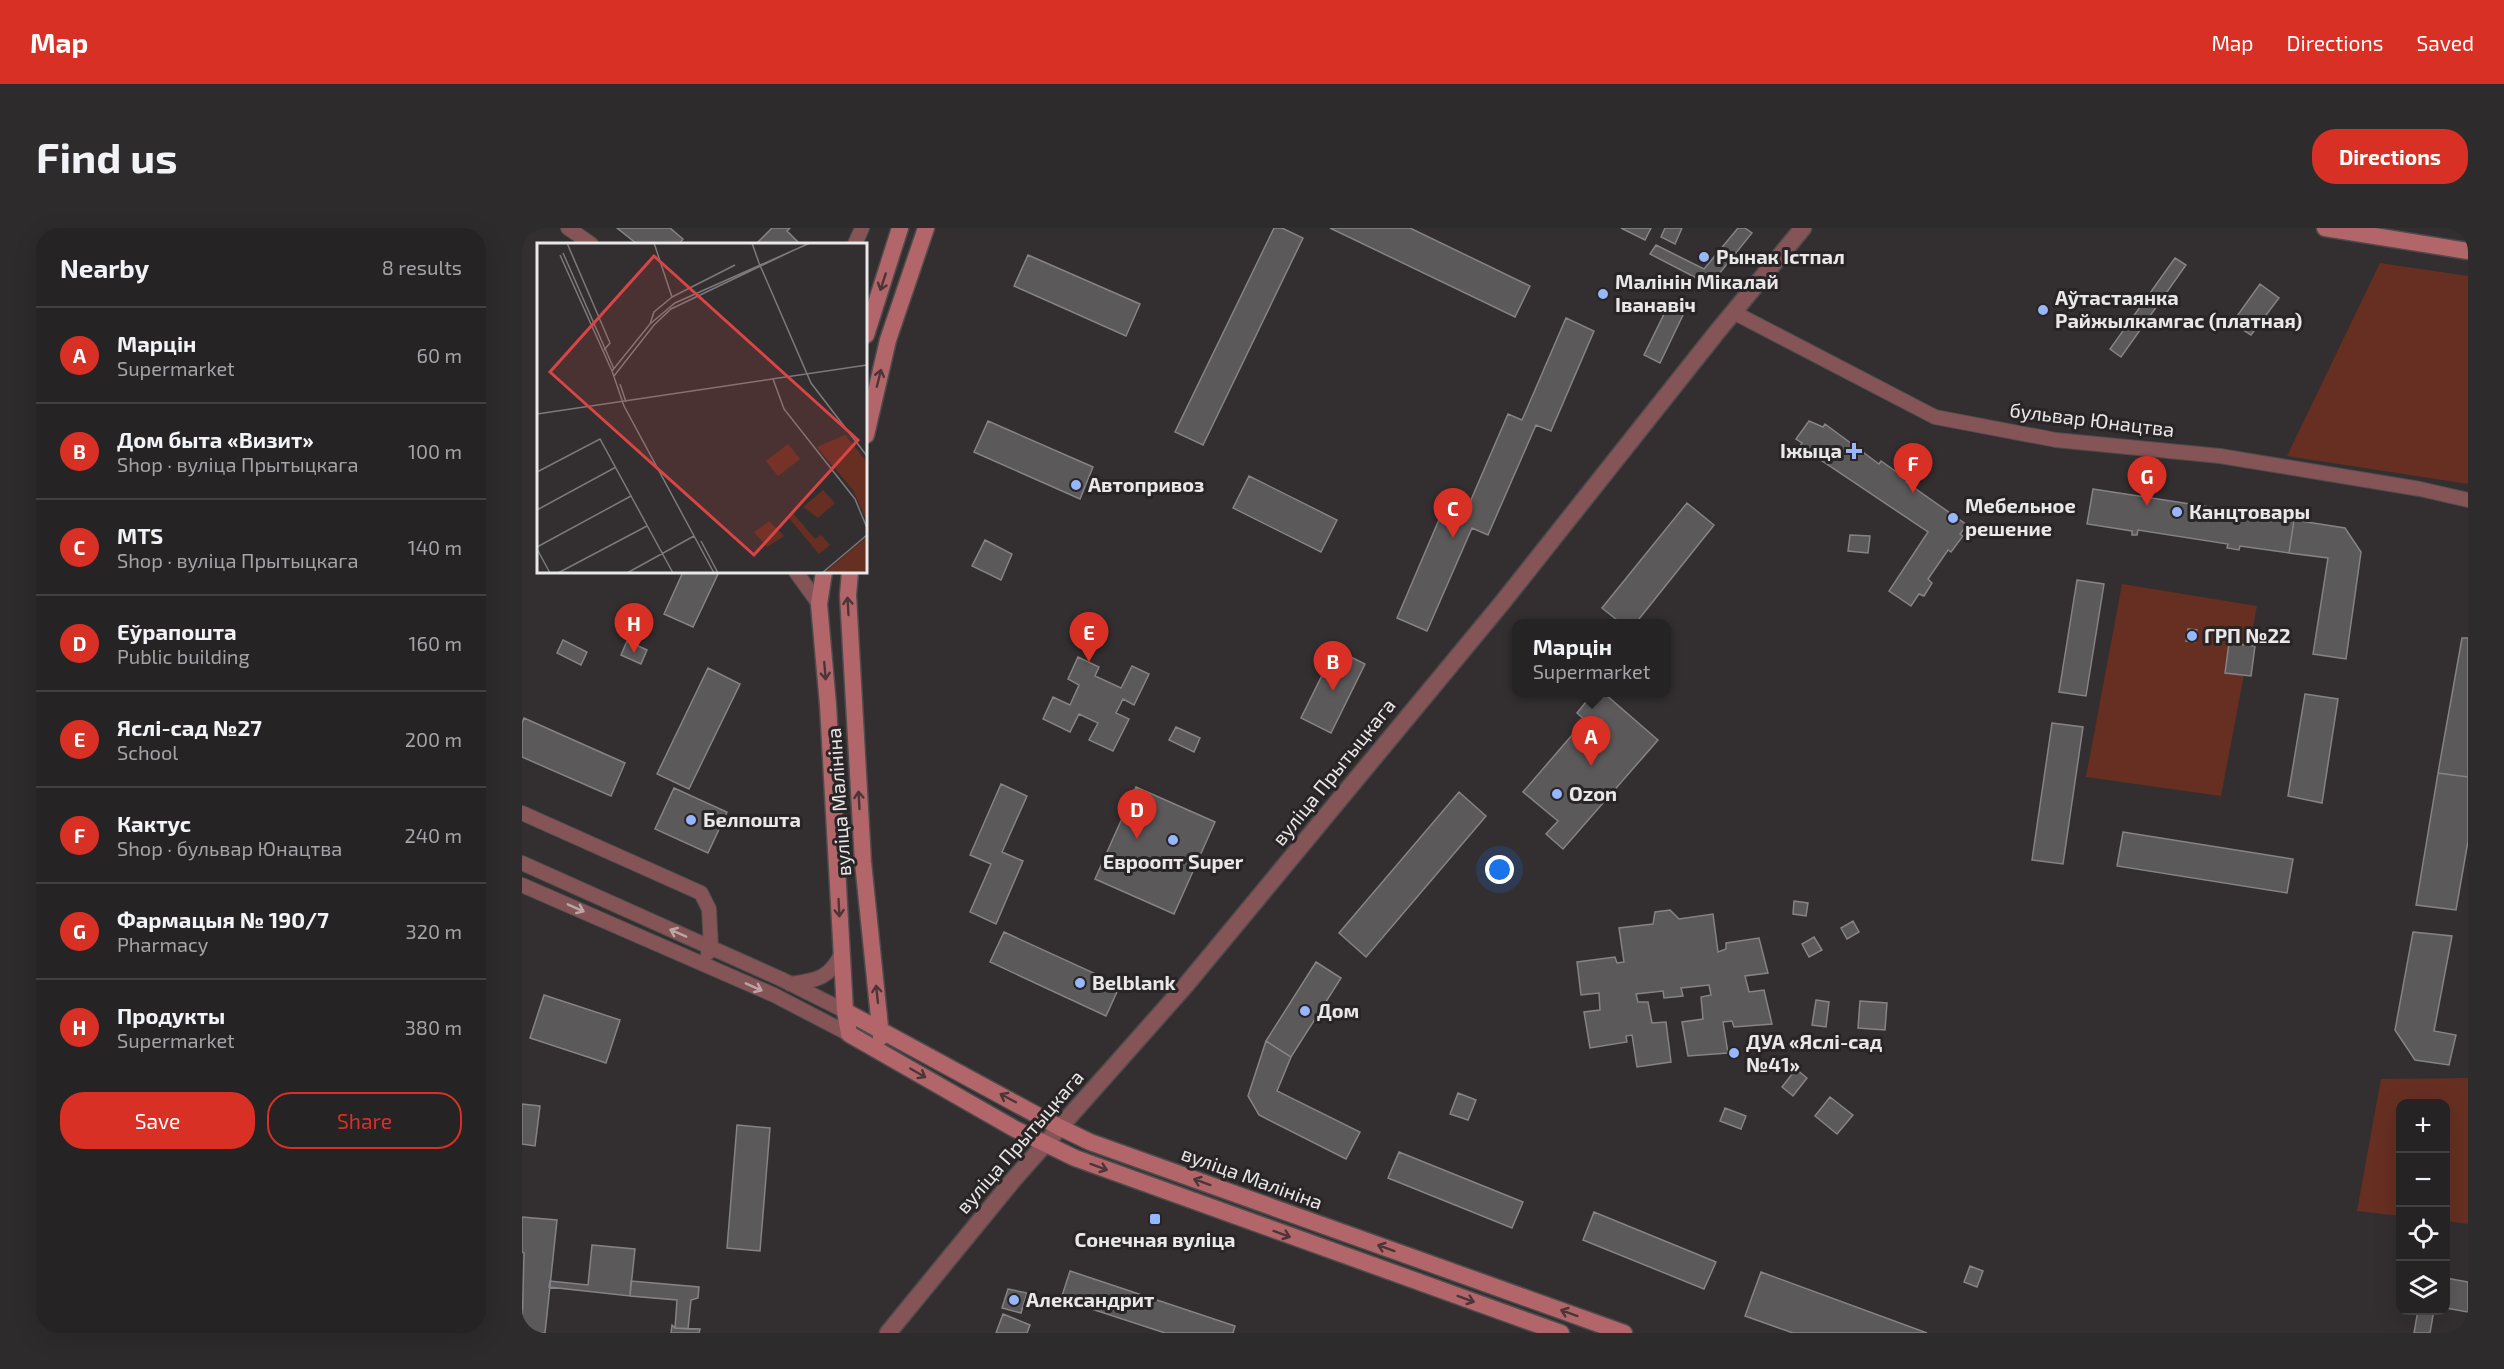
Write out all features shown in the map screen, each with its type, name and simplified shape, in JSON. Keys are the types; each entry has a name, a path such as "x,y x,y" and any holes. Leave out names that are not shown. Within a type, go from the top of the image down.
{"main road":[{"path":"867,332 900,228"},
{"path":"867,431 888,340 926,228"},
{"path":"2325,228 2468,251"},
{"name":"вуліца Малініна","path":"824,573 819,604 828,705 845,1011 849,1034"},
{"name":"вуліца Малініна","path":"850,573 848,595 863,862 882,1053"},
{"name":"вуліца Малініна","path":"845,1011 1059,1127 1101,1146 1624,1333"},
{"path":"849,1034 1075,1158 1561,1333"}],"street":[{"path":"568,228 590,243"},
{"path":"855,243 862,228"},
{"name":"вуліца Прытыцкага","path":"888,1333 1059,1127 1186,984 1502,603 1803,228"},
{"name":"бульвар Юнацтва","path":"1734,312 1935,417 2056,440 2220,456 2420,489 2468,500"},
{"path":"797,573 819,604"},
{"path":"522,813 701,893 709,909 711,948 703,965"},
{"path":"522,863 845,1011"},
{"path":"522,885 774,996 849,1034"},
{"path":"790,984 825,976 835,967 842,953"}],"shaded area":[{"path":"2380,263 2468,276 2468,484 2287,456"},
{"path":"2122,584 2257,606 2221,796 2086,777"},
{"path":"2468,1078 2468,1224 2450,1222 2450,1099 2396,1099 2396,1216 2357,1211 2381,1079"}],"building":[{"path":"617,228 670,228 683,239 680,243 636,243"},
{"path":"772,228 790,228 787,231 799,243 757,243"},
{"path":"1274,228 1282,228 1303,238 1203,445 1175,432"},
{"path":"1330,228 1410,228 1530,286 1515,317"},
{"path":"1621,228 1651,228 1645,240"},
{"path":"1665,228 1682,228 1675,244 1661,237"},
{"path":"1738,228 1745,228 1752,233 1710,285 1650,254 1656,245 1704,269"},
{"path":"1028,255 1140,304 1126,336 1014,286"},
{"path":"2175,258 2186,265 2121,357 2110,349"},
{"path":"2260,284 2279,298 2251,335 2232,323"},
{"path":"1668,306 1684,313 1660,363 1644,355"},
{"path":"1566,318 1594,331 1551,431 1536,425 1488,535 1472,528 1427,631 1397,618 1441,515 1461,523 1508,414 1522,420"},
{"path":"988,421 1093,467 1080,499 974,452"},
{"path":"1809,421 1823,427 1825,424 1879,464 1881,461 1908,480 1906,482 1967,525 1960,534 1963,536 1951,552 1948,550 1928,579 1932,583 1924,596 1919,594 1911,606 1889,591 1928,532 1800,446 1802,443 1796,439"},
{"path":"1249,476 1337,520 1321,552 1233,508"},
{"path":"2093,489 2294,520 2289,553 2240,546 2239,550 2227,548 2228,544 2138,530 2137,535 2132,535 2132,531 2087,524"},
{"path":"1687,503 1714,525 1639,619 1616,619 1602,608"},
{"path":"2294,520 2345,528 2361,552 2346,659 2313,654 2328,558 2289,553"},
{"path":"1850,535 1870,536 1868,553 1848,551"},
{"path":"985,540 1012,554 1001,580 972,566"},
{"path":"683,573 719,573 693,627 664,614"},
{"path":"2077,580 2104,584 2086,696 2059,692"},
{"name":"ГРП №22","path":"2188,629 2197,630 2195,642 2186,641"},
{"path":"2462,638 2468,638 2468,777 2438,773"},
{"path":"563,640 587,652 581,665 557,653"},
{"path":"627,641 647,650 641,664 621,655"},
{"path":"2229,643 2255,646 2251,676 2225,673"},
{"path":"1335,649 1365,664 1331,733 1301,718"},
{"path":"1078,657 1099,667 1095,676 1121,688 1132,666 1149,674 1134,705 1123,699 1116,713 1129,719 1113,751 1089,740 1098,723 1079,714 1070,732 1043,719 1053,697 1070,705 1079,685 1068,679"},
{"path":"708,668 740,684 689,789 657,774"},
{"path":"2305,694 2338,699 2322,803 2288,796"},
{"path":"1590,697 1608,697 1658,740 1563,849 1546,834 1558,821 1523,792 1585,720 1577,713"},
{"path":"524,718 625,763 611,796 522,757"},
{"path":"2052,723 2083,727 2063,864 2032,860"},
{"path":"1176,727 1200,738 1194,752 1169,740"},
{"path":"2438,773 2468,777 2468,841 2456,910 2416,905"},
{"path":"1001,784 1027,796 1002,852 1023,861 996,924 970,912 991,864 970,855"},
{"path":"1136,787 1215,822 1174,914 1095,879"},
{"name":"Белпошта","path":"674,788 727,812 708,853 655,829"},
{"path":"1459,792 1486,816 1366,957 1339,933"},
{"path":"2123,832 2293,859 2287,893 2117,866"},
{"path":"1794,901 1808,903 1806,916 1793,914"},
{"name":"ДУА «Яслі-сад №41»","path":"1670,910 1679,919 1713,914 1718,952 1726,949 1726,943 1759,938 1768,973 1745,976 1749,992 1764,990 1772,1024 1734,1027 1732,1021 1723,1022 1728,1053 1688,1056 1682,1022 1703,1019 1701,997 1711,995 1709,985 1681,988 1683,996 1664,998 1663,991 1636,994 1638,1002 1648,1002 1652,1023 1666,1022 1671,1062 1637,1067 1632,1035 1626,1036 1627,1042 1590,1048 1584,1012 1600,1010 1599,993 1581,995 1577,962 1615,957 1617,963 1624,962 1619,928 1653,924 1655,912"},
{"path":"1853,921 1859,932 1847,939 1841,928"},
{"path":"1004,932 1120,985 1106,1016 990,962"},
{"path":"2413,932 2452,936 2434,1031 2456,1035 2449,1065 2415,1060 2395,1030"},
{"path":"1814,937 1822,950 1809,957 1802,944"},
{"path":"1316,962 1341,978 1291,1057 1266,1041"},
{"path":"544,995 620,1020 606,1063 530,1038"},
{"path":"1816,1000 1829,1002 1826,1027 1812,1025"},
{"path":"1860,1001 1887,1003 1885,1030 1858,1028"},
{"path":"1266,1041 1291,1057 1277,1091 1360,1132 1346,1159 1259,1115 1248,1096"},
{"path":"1796,1069 1807,1078 1793,1096 1782,1087"},
{"path":"1458,1093 1476,1100 1468,1120 1450,1114"},
{"path":"1830,1097 1853,1115 1837,1134 1815,1116"},
{"path":"522,1104 540,1106 535,1146 522,1144"},
{"path":"1725,1108 1746,1116 1741,1129 1720,1121"},
{"path":"737,1125 770,1128 760,1251 727,1248"},
{"path":"1399,1152 1523,1202 1512,1228 1388,1178"},
{"path":"1594,1212 1716,1262 1704,1289 1583,1240"},
{"path":"522,1217 557,1220 545,1333 522,1333 524,1253 522,1252"},
{"path":"592,1245 635,1249 630,1296 549,1287 550,1281 588,1285"},
{"path":"1970,1266 1983,1271 1977,1287 1964,1282"},
{"path":"1070,1271 1235,1326 1233,1333 1165,1333 1061,1299"},
{"path":"1761,1272 1927,1333 1793,1333 1745,1316"},
{"path":"2450,1279 2468,1282 2468,1312 2450,1309"},
{"path":"631,1281 699,1287 698,1298 691,1300 688,1329 675,1328 677,1300 630,1296"},
{"name":"Александрит","path":"1008,1289 1027,1293 1021,1313 1002,1308"},
{"path":"1003,1314 1030,1325 1027,1333 996,1333"},
{"path":"2417,1315 2433,1315 2430,1333 2414,1333"},
{"path":"672,1325 675,1328 700,1329 699,1333 671,1333"}],"place":[{"name":"Рынак Істпал","path":"1704,257"},
{"name":"Малінін Мікалай Іванавіч","path":"1603,294"},
{"name":"Аўтастаянка Райжылкамгас (платная)","path":"2043,310"},
{"name":"Іжыца","path":"1854,451"},
{"name":"Автопривоз","path":"1076,485"},
{"name":"Кактус","path":"1913,493"},
{"name":"Фармацыя № 190/7","path":"2147,506"},
{"name":"Канцтовары","path":"2177,512"},
{"name":"Мебельное решение","path":"1953,518"},
{"name":"MTS","path":"1453,538"},
{"name":"ГРП №22","path":"2192,636"},
{"name":"Продукты","path":"634,653"},
{"name":"Яслі-сад №27","path":"1089,662"},
{"name":"Дом быта «Визит»","path":"1333,691"},
{"name":"Марцін","path":"1591,766"},
{"name":"Ozon","path":"1557,794"},
{"name":"Белпошта","path":"691,820"},
{"name":"Еўрапошта","path":"1137,839"},
{"name":"Евроопт Super","path":"1173,840"},
{"name":"Belblank","path":"1080,983"},
{"name":"Дом","path":"1305,1011"},
{"name":"ДУА «Яслі-сад №41»","path":"1734,1053"},
{"name":"Сонечная вуліца","path":"1155,1219"},
{"name":"Александрит","path":"1014,1300"}]}
